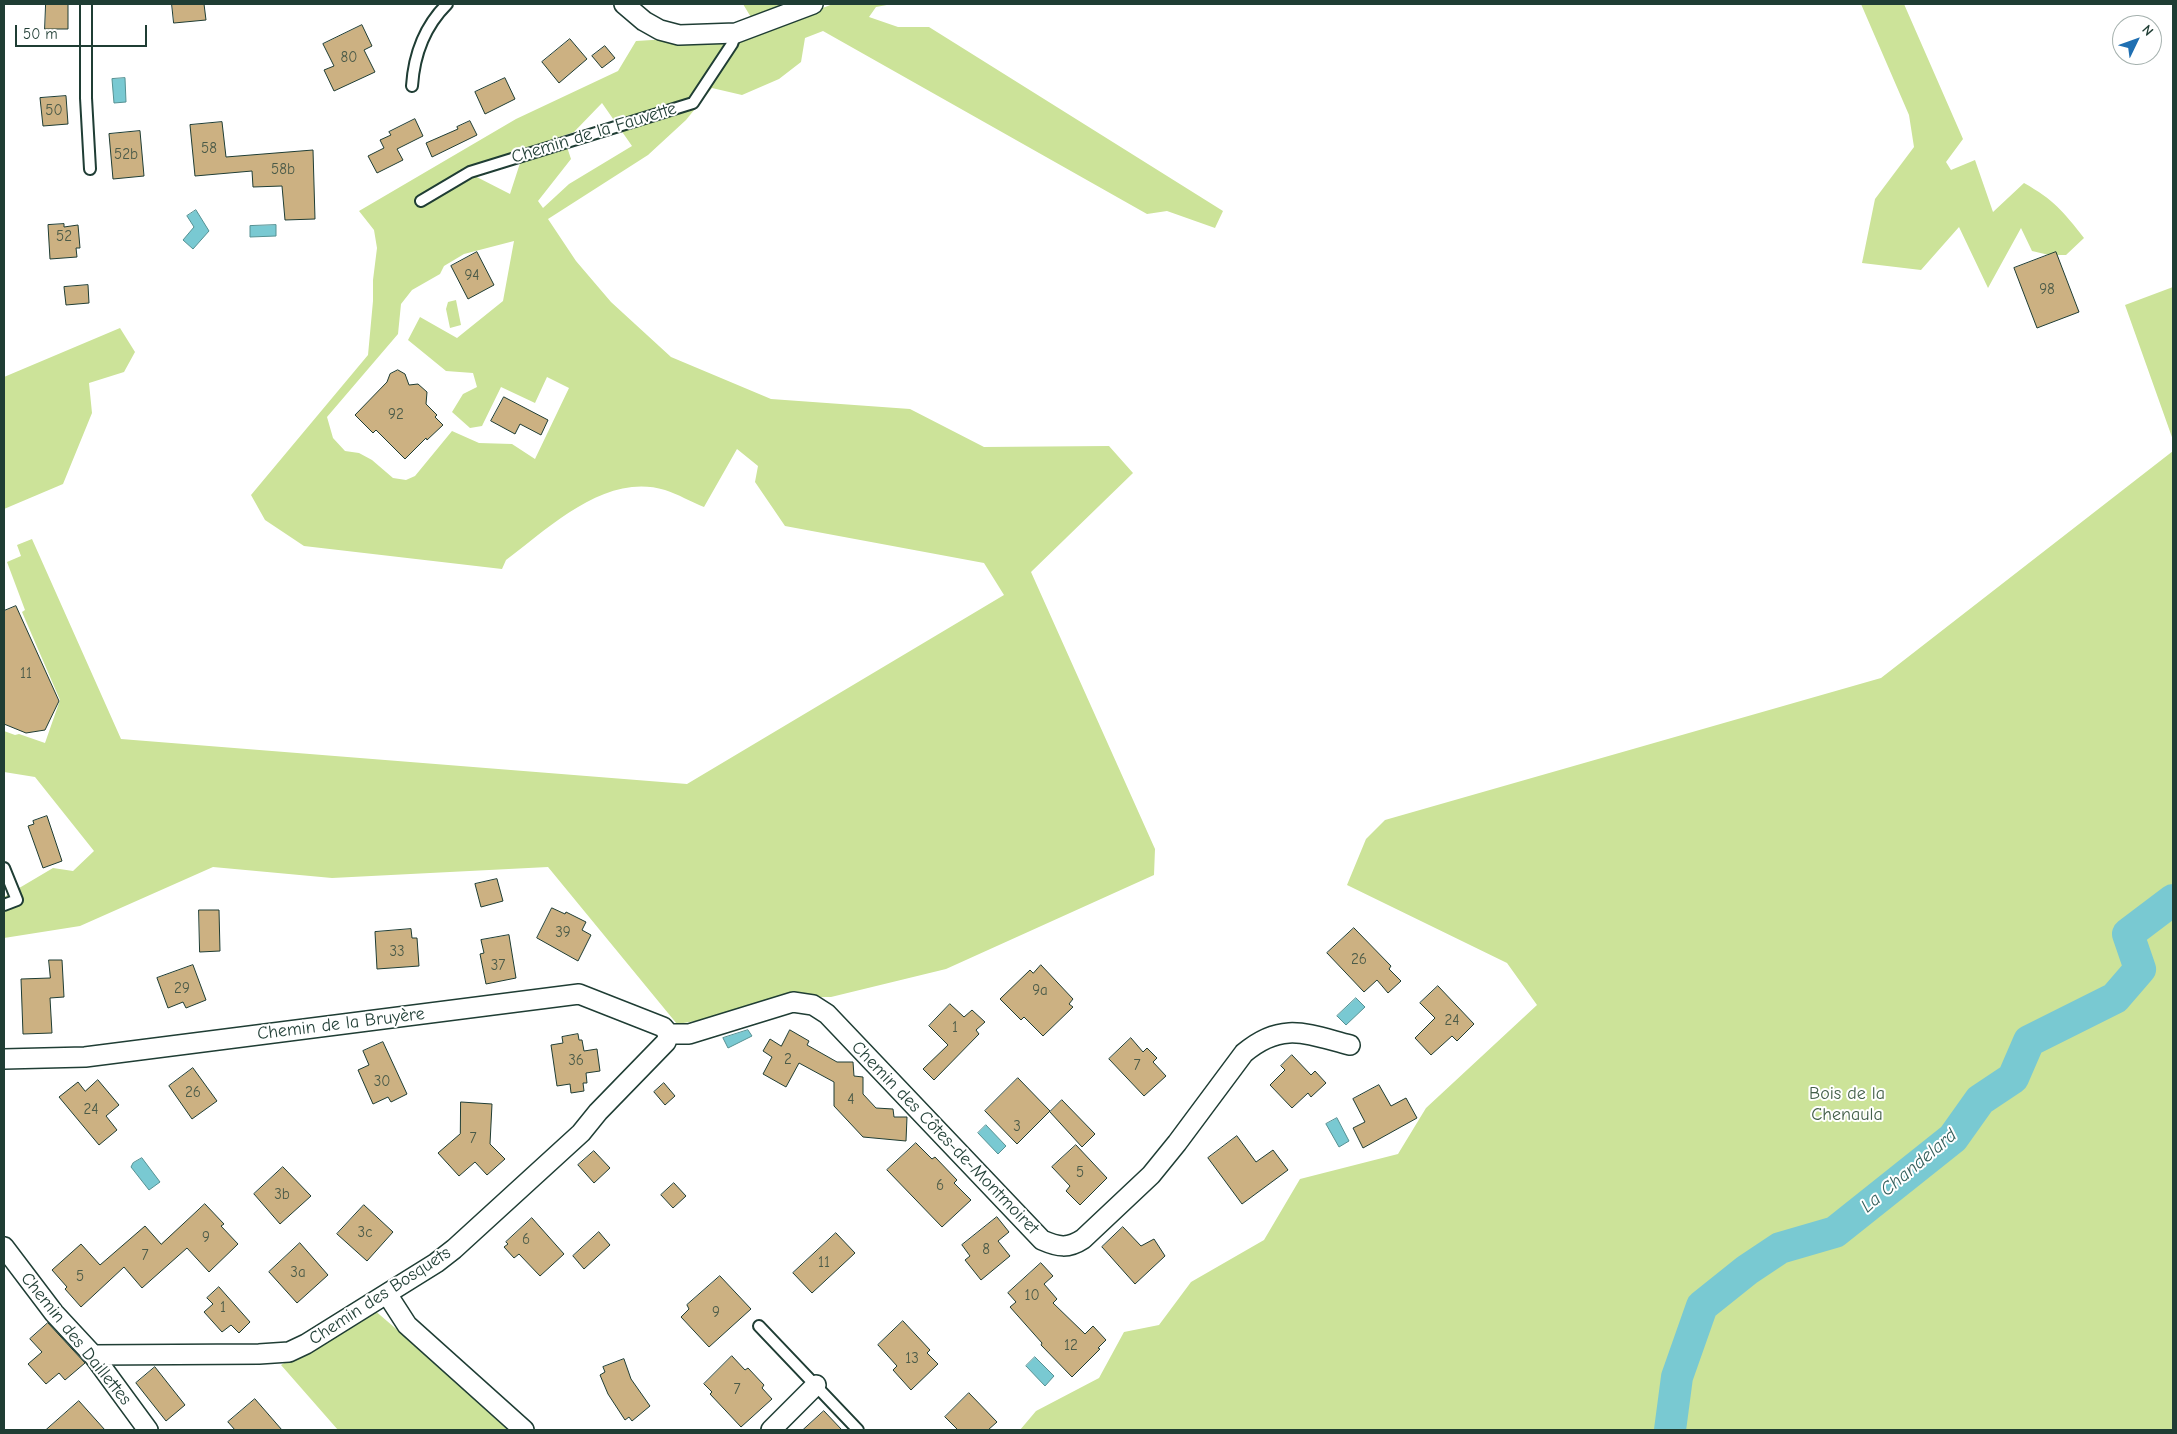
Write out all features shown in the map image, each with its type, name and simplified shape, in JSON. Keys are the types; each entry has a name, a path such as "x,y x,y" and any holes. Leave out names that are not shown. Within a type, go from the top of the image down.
{"street":[{"path":"624,4 644,22 660,30 679,35 736,33 813,4"},
{"name":"Chemin de la Bruyère","path":"4,1058 85,1057 579,994 663,1027 669,1034"},
{"name":"Chemin des Côtes-de-Montmoiret","path":"669,1034 689,1034 792,1002 813,1004 827,1014 1042,1240 1063,1247 1074,1246 1083,1240 1151,1174 1177,1143 1244,1053 1254,1045 1268,1036 1278,1033 1303,1032 1350,1045"},
{"name":"Chemin des Bosquets","path":"93,1355 259,1354 289,1352 306,1344 436,1264 581,1133 598,1112 666,1042 669,1034"},
{"name":"Chemin des Daillettes","path":"4,1247 54,1313 93,1355 144,1429"},
{"path":"387,1294 407,1325 524,1430"},
{"path":"771,1430 816,1385"}],"lane":[{"path":"86,4 86,98 90,169"},
{"path":"412,86 415,62 425,33 435,15 447,4"},
{"name":"Chemin de la Fauvette","path":"421,201 470,172 693,103 732,44 736,33"},
{"path":"4,868 17,900 4,905"},
{"path":"759,1326 858,1430"}],"green space":[{"path":"743,4 799,4 752,19"},
{"path":"833,4 892,4 876,7 869,17 898,27 929,27 1223,211 1215,228 1167,211 1147,214 823,31 805,38 801,62 779,79 742,95 712,88 686,120 648,155 548,219 576,261 611,302 671,357 771,399 910,409 984,447 1109,446 1133,473 1031,572 1155,849 1154,875 946,969 831,997 793,997 715,1018 677,1024 548,867 332,878 213,867 80,926 4,938 4,897 53,868 73,871 94,851 35,777 4,772 4,731 45,743 60,700 22,612 25,610 7,562 21,556 17,545 32,539 121,739 687,784 1004,595 984,563 785,526 755,482 758,466 737,449 704,507 665,490 643,486 621,489 600,496 560,519 506,560 502,569 304,546 265,520 251,495 368,355 377,248 374,230 359,211 516,119 618,71 636,41 684,38 736,41","holes":["602,103 632,146 569,184 543,208 538,201 571,159 567,147 522,157 510,194 465,171 574,132","514,241 503,301 457,338 420,317 408,340 446,371 473,373 477,387 463,394 452,412 470,428 482,426 501,387 535,403 547,377 569,388 535,459 512,444 479,443 452,431 415,476 406,480 393,478 372,460 359,453 345,451 333,438 327,417 398,334 401,304 412,290 440,274 444,266 464,254"]},
{"path":"1861,4 1904,4 1963,139 1946,162 1951,170 1975,160 1993,212 2024,183 2043,195 2064,213 2084,238 2066,255 2049,255 2032,251 2021,228 1988,288 1959,227 1921,270 1862,263 1875,199 1914,147 1909,115"},
{"path":"2173,287 2173,440 2125,305"},
{"path":"456,300 461,325 450,328 446,309 448,302"},
{"path":"120,328 135,352 124,372 89,383 92,413 63,484 4,509 4,377"},
{"name":"Bois de la Chenaula","path":"2173,451 2173,1430 1020,1430 1036,1411 1099,1378 1124,1332 1159,1325 1191,1282 1264,1240 1300,1179 1398,1154 1426,1108 1537,1005 1507,963 1347,885 1366,839 1385,820 1881,678"},
{"path":"373,1309 514,1430 338,1430 281,1365"}],"water":[{"path":"125,78 126,102 114,103 112,79"},
{"path":"196,210 209,231 193,249 183,240 194,227 187,216"},
{"path":"276,225 276,236 250,237 250,226"},
{"path":"1356,998 1365,1007 1346,1025 1337,1016"},
{"path":"748,1030 752,1036 728,1048 723,1038"},
{"path":"1337,1118 1349,1141 1339,1147 1326,1124"},
{"path":"986,1125 1006,1146 998,1154 978,1133"},
{"path":"142,1158 160,1182 149,1190 131,1167 133,1163"},
{"path":"1035,1357 1054,1376 1045,1386 1026,1366"}],"building":[{"path":"46,4 68,4 68,29 45,29"},
{"path":"172,4 204,4 206,20 174,23"},
{"path":"362,25 372,46 364,50 375,72 334,91 324,70 334,66 323,44"},
{"path":"570,39 587,59 559,83 542,62"},
{"path":"605,46 615,58 602,68 592,56"},
{"path":"505,78 515,99 485,114 475,92"},
{"path":"66,96 68,124 43,126 40,98"},
{"path":"415,119 423,136 397,149 403,160 377,173 368,156 384,148 380,140 391,135 389,132"},
{"path":"470,121 477,135 432,157 426,143 458,129 457,127"},
{"path":"222,122 226,157 313,150 315,219 285,220 282,186 253,187 252,171 195,176 190,125"},
{"path":"140,131 144,176 113,179 109,134"},
{"path":"64,224 64,227 78,225 80,248 76,248 77,257 50,259 48,225"},
{"path":"477,252 494,285 468,299 451,266"},
{"path":"2056,252 2079,312 2037,328 2014,268"},
{"path":"88,285 89,303 66,305 64,287"},
{"path":"398,370 405,374 409,385 418,384 427,392 426,404 437,415 435,417 443,425 427,440 426,438 405,459 376,430 373,433 355,415 387,382 390,374"},
{"path":"504,397 548,420 541,435 520,424 515,434 491,421"},
{"path":"16,606 59,701 45,730 26,733 4,724 4,611"},
{"path":"47,816 62,861 43,868 28,826 34,824 33,821"},
{"path":"497,879 503,901 481,907 475,884"},
{"path":"552,908 565,914 566,912 586,922 582,930 591,935 578,961 537,938"},
{"path":"199,910 219,910 220,951 200,952"},
{"path":"1354,928 1391,966 1389,969 1401,981 1388,993 1377,980 1364,992 1327,953"},
{"path":"411,929 412,938 417,938 419,966 377,969 375,932"},
{"path":"509,935 516,978 486,984 480,954 484,953 481,940"},
{"path":"49,960 62,960 64,997 50,998 52,1033 23,1034 21,979 50,978"},
{"path":"193,965 206,1000 186,1008 183,1002 168,1008 157,978"},
{"path":"1041,965 1073,999 1069,1004 1073,1007 1043,1036 1024,1017 1021,1020 1000,999 1030,970 1033,973"},
{"path":"1438,986 1474,1024 1457,1041 1452,1036 1431,1055 1415,1038 1435,1018 1420,1003"},
{"path":"950,1004 964,1017 972,1010 985,1022 976,1030 979,1034 934,1080 923,1069 948,1045 929,1026"},
{"path":"790,1030 809,1041 807,1045 837,1062 853,1062 854,1076 863,1077 863,1094 876,1108 893,1109 894,1117 907,1117 906,1141 863,1137 834,1106 834,1082 799,1063 786,1087 763,1074 772,1057 763,1051 770,1039 781,1046"},
{"path":"578,1034 579,1040 582,1040 584,1051 597,1049 600,1071 586,1073 587,1083 583,1083 584,1091 571,1093 570,1084 557,1086 551,1045 563,1043 562,1037"},
{"path":"1131,1038 1143,1052 1147,1048 1157,1058 1153,1062 1166,1076 1144,1096 1109,1059"},
{"path":"383,1042 407,1094 391,1102 388,1097 373,1104 358,1070 369,1065 363,1051"},
{"path":"1292,1055 1311,1075 1315,1071 1326,1083 1311,1097 1308,1093 1292,1108 1270,1085 1285,1070 1281,1066"},
{"path":"193,1068 217,1101 192,1119 169,1086"},
{"path":"1018,1078 1050,1111 1017,1144 985,1111"},
{"path":"98,1080 119,1105 106,1116 117,1130 99,1145 59,1097 78,1082 85,1091"},
{"path":"664,1083 675,1096 665,1105 654,1092"},
{"path":"1379,1085 1391,1106 1406,1098 1417,1118 1363,1148 1353,1128 1365,1122 1353,1099"},
{"path":"1062,1100 1095,1134 1082,1147 1050,1112"},
{"path":"461,1102 492,1104 490,1144 505,1159 487,1175 475,1162 459,1176 438,1153 460,1134"},
{"path":"1237,1136 1256,1162 1273,1150 1288,1170 1242,1204 1208,1158"},
{"path":"916,1143 932,1159 935,1157 957,1180 954,1183 971,1200 942,1227 887,1170"},
{"path":"1076,1145 1107,1178 1080,1205 1066,1191 1070,1186 1052,1167"},
{"path":"594,1151 610,1168 594,1183 578,1165"},
{"path":"283,1167 311,1196 280,1224 254,1194"},
{"path":"674,1183 686,1196 673,1208 661,1195"},
{"path":"205,1204 224,1224 221,1226 238,1244 209,1272 187,1248 142,1288 124,1267 81,1307 52,1270 81,1244 100,1265 145,1226 161,1244"},
{"path":"364,1205 393,1232 367,1261 337,1234"},
{"path":"997,1217 1009,1232 998,1241 1010,1256 981,1280 965,1260 970,1256 962,1245"},
{"path":"532,1218 564,1254 540,1276 519,1254 514,1258 504,1247 508,1244 506,1242"},
{"path":"1123,1227 1141,1246 1154,1239 1165,1256 1135,1284 1102,1247"},
{"path":"599,1232 610,1245 584,1269 573,1256"},
{"path":"836,1233 855,1253 812,1293 793,1273"},
{"path":"300,1243 328,1275 297,1303 269,1272"},
{"path":"1041,1263 1053,1276 1044,1284 1057,1299 1053,1303 1085,1334 1093,1326 1106,1340 1098,1348 1100,1349 1072,1377 1041,1345 1042,1343 1010,1307 1016,1302 1008,1293"},
{"path":"720,1276 751,1309 709,1347 681,1317 689,1309 687,1305"},
{"path":"219,1287 250,1322 239,1333 231,1325 222,1332 204,1312 213,1304 207,1298"},
{"path":"903,1321 930,1350 927,1353 938,1364 911,1390 893,1370 897,1366 878,1345"},
{"path":"48,1323 85,1363 65,1380 59,1373 46,1384 28,1364 42,1352 30,1339"},
{"path":"732,1356 745,1370 748,1368 764,1385 762,1388 772,1399 741,1427 710,1394 712,1392 704,1384"},
{"path":"624,1359 631,1379 650,1406 632,1421 629,1417 625,1420 608,1394 600,1375 605,1372 603,1367"},
{"path":"155,1367 185,1405 166,1421 136,1383"},
{"path":"969,1393 997,1422 988,1430 958,1430 945,1417"},
{"path":"255,1399 282,1430 235,1430 228,1422"},
{"path":"79,1401 105,1430 46,1430"},
{"path":"824,1411 842,1430 803,1430"}],"waterway":[{"name":"La Chandelard","path":"1670,1430 1677,1377 1702,1306 1747,1270 1780,1248 1835,1232 1953,1138 1980,1100 2013,1078 2029,1041 2115,998 2140,969 2128,934 2173,900"}]}
